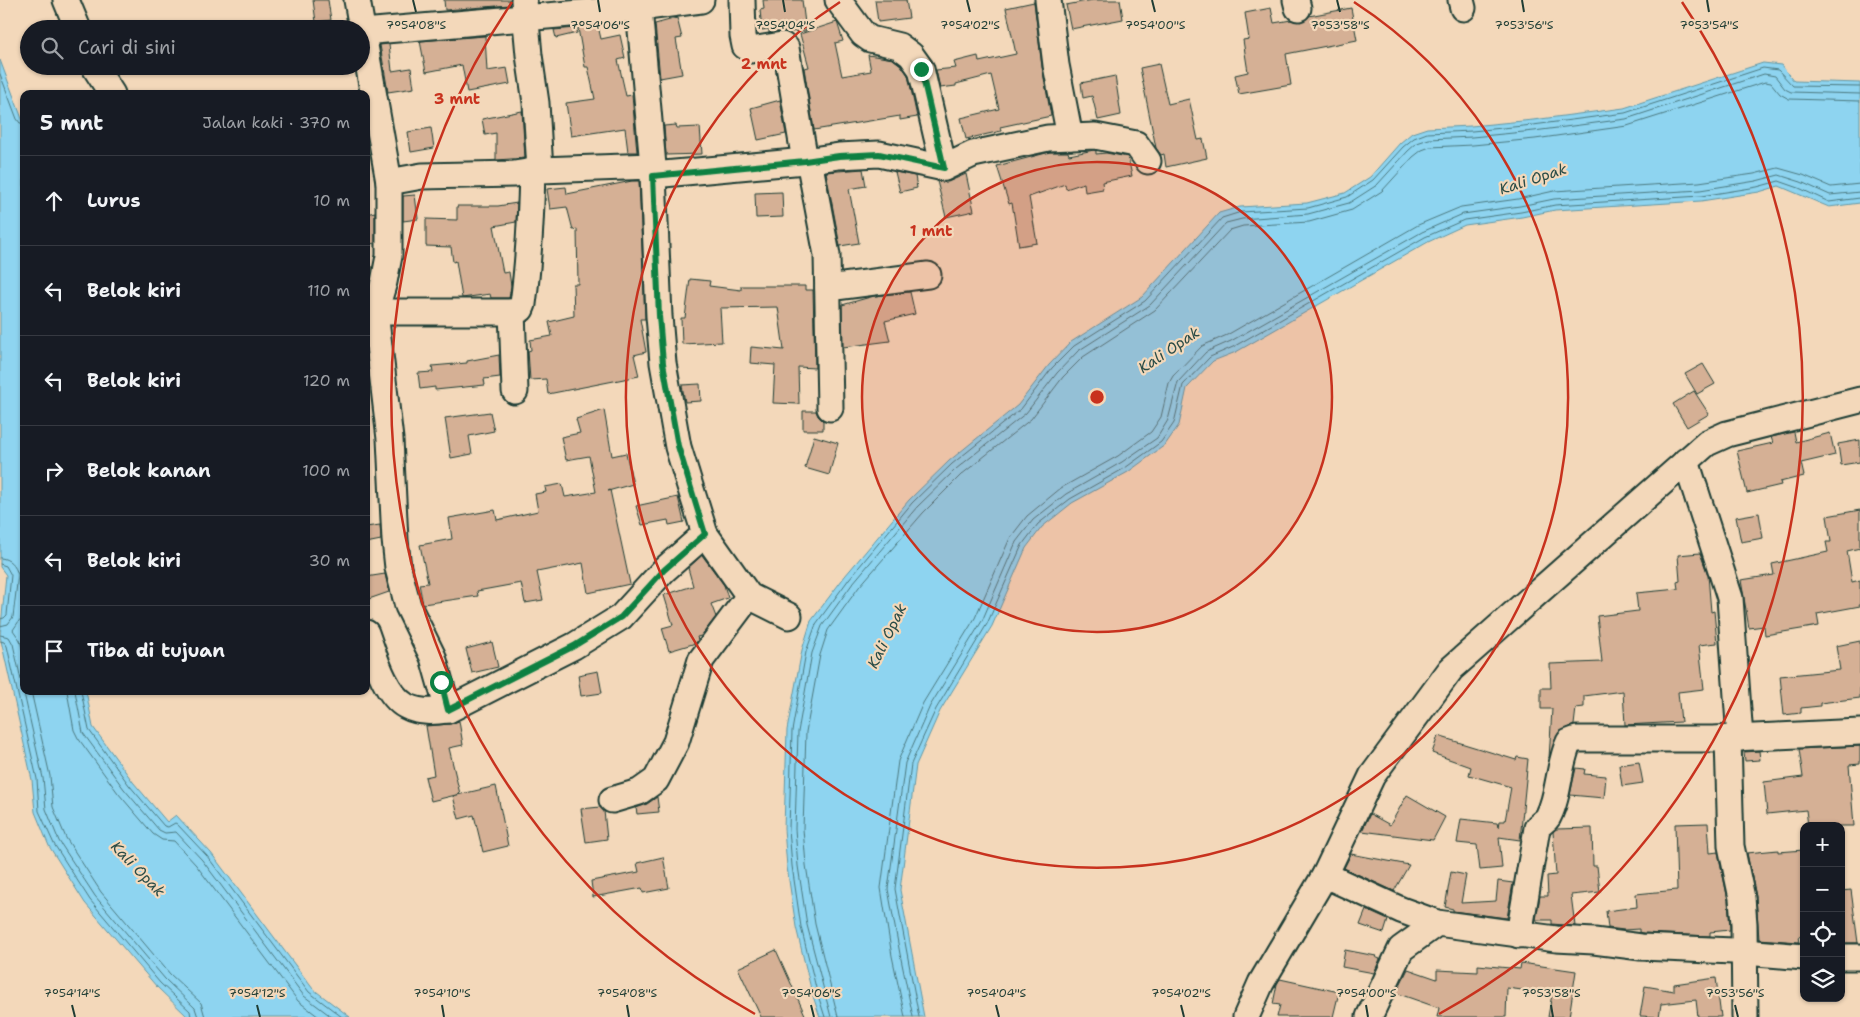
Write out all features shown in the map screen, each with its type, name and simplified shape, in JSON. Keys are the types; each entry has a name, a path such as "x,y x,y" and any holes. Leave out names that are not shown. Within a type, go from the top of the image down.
{"street":[{"path":"66,0 74,20"},
{"path":"357,0 361,20"},
{"path":"370,31 525,9 639,8 701,0"},
{"path":"742,0 745,46 751,50 782,45 786,48 827,255 830,408"},
{"path":"838,0 863,34 870,39 899,46 916,61 921,69 944,168"},
{"path":"1048,0 1056,65 1070,137"},
{"path":"639,8 653,171 659,316 663,363 678,446 705,534 749,596 789,616"},
{"path":"371,313 512,312 521,309 536,170 536,103 525,9"},
{"path":"370,72 389,182 389,256 384,282 371,313 390,439 398,568 408,606 433,657 448,710"},
{"path":"99,75 109,90"},
{"path":"389,182 422,176 514,174 536,170 653,171 807,161 839,156 879,154 944,168 973,154 1048,138 1095,136 1136,144 1148,161"},
{"path":"828,288 928,275"},
{"path":"512,312 515,391"},
{"path":"1246,1017 1261,983 1325,875 1372,776 1451,669 1707,443 1727,434 1860,400"},
{"path":"1686,461 1730,598 1734,738 1730,846 1742,898 1745,952 1745,1017"},
{"path":"370,644 383,680 405,706 432,712 448,710 574,646 621,617 664,570 705,534"},
{"path":"612,800 639,792 656,780 676,742 701,660 749,596"},
{"path":"1519,935 1537,828 1539,824 1545,821 1555,799 1569,742 1578,739 1734,738 1860,732"},
{"path":"1325,875 1401,910 1437,923 1519,935 1641,947 1800,956"},
{"path":"1369,1017 1400,949 1437,923"},
{"path":"1845,957 1860,957"}],"water":[{"name":"Kali Opak","path":"0,60 20,113 20,695 87,695 93,727 133,782 167,822 176,815 211,853 313,989 350,1017 188,1017 157,987 85,903 49,846 35,812 32,780 0,636 6,575 0,567"},
{"name":"Kali Opak","path":"1763,63 1781,65 1794,81 1860,83 1860,203 1829,207 1779,186 1759,192 1701,201 1555,210 1465,225 1428,242 1236,352 1213,361 1187,388 1179,425 1165,445 1128,472 1072,503 1042,527 1026,548 992,626 940,711 916,765 900,890 924,1017 820,1017 812,993 796,927 787,867 784,829 787,730 802,650 811,621 845,576 909,500 949,461 1018,405 1049,365 1071,342 1142,297 1219,213 1240,207 1307,203 1345,193 1370,177 1400,143 1412,133 1427,128 1533,120 1624,108"}],"building":[{"path":"313,0 328,0 331,20 316,20"},
{"path":"444,0 510,0 510,5 445,10"},
{"path":"763,0 802,0 806,31 769,33 769,29 762,30 760,10 764,9"},
{"path":"875,0 906,0 909,18 878,22"},
{"path":"1093,0 1120,0 1123,19 1071,29 1066,5"},
{"path":"1034,2 1042,67 1051,116 1000,127 1001,131 966,139 961,118 999,109 991,75 956,84 956,86 940,88 936,70 956,68 954,62 978,56 979,62 1016,54 1006,8"},
{"path":"1271,8 1274,23 1291,20 1301,22 1309,16 1351,8 1357,40 1286,54 1291,85 1239,94 1235,75 1248,72 1243,40 1249,39 1245,13"},
{"path":"677,18 682,38 676,39 682,74 660,78 655,24"},
{"path":"837,22 843,41 835,43 842,76 871,71 868,55 893,59 901,65 908,75 917,117 900,120 900,116 814,130 804,68 809,67 800,34"},
{"path":"598,26 601,39 620,35 625,58 618,60 626,96 632,95 637,152 628,152 625,128 571,136 566,103 595,99 588,67 585,67 578,28"},
{"path":"576,28 577,33 556,38 554,30"},
{"path":"485,36 487,71 507,68 510,84 467,92 462,65 426,72 420,41"},
{"path":"389,44 392,71 411,68 414,88 388,92 380,45"},
{"path":"1159,64 1168,104 1189,99 1198,140 1203,139 1207,158 1166,167 1164,154 1161,155 1156,148 1140,68"},
{"path":"1115,76 1121,115 1098,120 1092,96 1083,98 1081,83"},
{"path":"780,100 786,134 758,140 751,108"},
{"path":"522,111 525,158 496,160 496,133 485,135 482,119"},
{"path":"676,125 677,128 700,127 702,154 666,155 664,126"},
{"path":"431,128 434,148 411,152 408,132"},
{"path":"1094,150 1096,154 1106,153 1128,157 1132,176 1102,182 1103,189 1085,192 1084,183 1066,189 1065,184 1029,197 1037,243 1019,246 1012,203 1009,204 997,166 1050,152 1068,152 1069,155"},
{"path":"863,169 866,186 849,189 859,243 840,246 826,172"},
{"path":"895,172 915,176 917,188 900,192"},
{"path":"966,174 974,211 946,217 937,181 948,182"},
{"path":"639,181 645,319 640,319 646,352 634,355 639,376 548,394 546,379 530,380 528,351 531,350 530,340 552,336 549,322 574,316 573,284 578,284 577,229 573,230 567,207 550,209 547,189 566,187 567,194"},
{"path":"782,192 783,217 756,218 755,193"},
{"path":"415,195 418,219 403,221 403,196"},
{"path":"517,203 516,222 494,226 503,273 509,272 511,286 509,298 491,298 490,294 462,298 456,261 453,262 451,247 426,246 426,219 457,220 457,206 498,206"},
{"path":"375,212 375,243 370,244 370,213"},
{"path":"690,279 710,281 709,286 741,290 741,286 805,286 805,290 813,290 815,368 798,367 799,404 773,403 775,365 750,363 751,347 784,350 778,307 720,308 722,342 682,344 681,318 685,318"},
{"path":"910,292 915,314 885,321 890,341 843,347 842,305 874,296"},
{"path":"499,355 500,377 484,379 485,385 435,390 435,387 420,389 418,373 433,372 432,366 467,363 467,361"},
{"path":"1703,364 1715,384 1697,394 1685,374"},
{"path":"700,384 701,401 685,402 682,385"},
{"path":"1694,391 1709,414 1687,427 1673,404"},
{"path":"604,410 612,456 626,453 633,484 610,490 630,584 588,593 583,563 537,572 543,600 525,603 521,583 477,591 478,596 423,604 419,584 428,583 420,545 452,539 449,518 495,510 497,520 538,511 535,494 546,492 545,487 562,484 565,497 596,492 589,456 566,460 561,437 580,433 576,419"},
{"path":"803,411 816,411 823,421 823,430 803,430"},
{"path":"490,412 494,431 469,436 472,454 451,458 445,418"},
{"path":"1794,432 1796,442 1830,433 1835,455 1801,463 1804,476 1780,482 1781,485 1747,493 1737,451 1773,443 1771,437"},
{"path":"814,436 838,443 829,475 805,468"},
{"path":"1860,440 1860,462 1841,465 1838,444"},
{"path":"678,497 684,522 669,525 668,520 642,525 636,506"},
{"path":"1860,510 1860,548 1847,551 1852,582 1860,580 1860,606 1817,614 1819,626 1765,635 1764,626 1749,628 1741,580 1774,575 1772,564 1828,552 1826,542 1831,542 1827,516"},
{"path":"1759,513 1763,538 1741,542 1736,517"},
{"path":"380,525 381,540 370,542 370,526"},
{"path":"1700,553 1708,575 1711,612 1714,611 1717,643 1699,645 1704,689 1678,692 1681,722 1625,725 1623,691 1584,696 1584,707 1576,708 1574,725 1559,732 1549,758 1552,709 1541,709 1541,688 1551,688 1550,664 1602,662 1597,616 1638,611 1636,593 1678,589 1677,582 1680,581 1678,555"},
{"path":"702,555 724,585 728,598 711,604 716,617 701,636 697,637 696,643 669,651 662,628 673,625 664,595 693,586 688,568"},
{"path":"385,574 389,592 370,599 370,576"},
{"path":"1860,641 1860,698 1820,703 1820,706 1801,708 1801,713 1784,715 1780,676 1840,670 1836,646"},
{"path":"492,642 498,667 472,673 466,649"},
{"path":"598,671 602,693 581,696 578,675"},
{"path":"459,721 463,745 449,748 460,794 431,801 425,777 434,775 426,726 450,724"},
{"path":"1438,736 1516,760 1517,757 1528,759 1520,840 1499,837 1502,868 1480,870 1477,845 1457,843 1461,819 1497,823 1498,827 1499,821 1505,821 1511,787 1469,775 1471,767 1432,753"},
{"path":"1860,746 1860,764 1849,765 1854,826 1845,826 1845,822 1808,822 1806,810 1767,814 1764,782 1803,777 1799,749"},
{"path":"1759,751 1760,760 1745,761 1744,752"},
{"path":"1639,762 1643,783 1622,786 1619,765"},
{"path":"1576,768 1585,769 1584,774 1606,776 1604,798 1570,795"},
{"path":"496,786 508,846 483,852 474,815 459,819 453,796"},
{"path":"1407,795 1445,817 1433,840 1362,831 1370,814 1390,825"},
{"path":"657,797 659,812 637,814 636,808 647,804"},
{"path":"600,807 604,811 607,839 586,842 581,809"},
{"path":"1708,823 1710,853 1718,852 1728,900 1730,930 1710,932 1710,936 1642,933 1639,932 1639,929 1608,928 1606,911 1637,907 1636,894 1677,890 1675,824"},
{"path":"1592,828 1593,866 1597,866 1600,892 1571,895 1575,926 1552,924 1552,920 1536,920 1540,896 1548,896 1547,876 1556,875 1553,832 1556,829"},
{"path":"1800,850 1799,942 1759,939 1756,897 1747,853"},
{"path":"1351,854 1409,865 1394,891 1344,868"},
{"path":"663,857 669,888 643,893 642,888 593,897 591,881 639,872 637,863"},
{"path":"1451,872 1466,875 1461,903 1496,901 1498,881 1513,883 1507,918 1453,911 1453,909 1445,907"},
{"path":"1851,890 1858,943 1845,943 1845,891"},
{"path":"1366,910 1388,920 1384,933 1360,925"},
{"path":"776,950 806,1017 761,1017 738,968"},
{"path":"1345,950 1376,956 1380,959 1374,973 1342,967"},
{"path":"1521,963 1576,971 1569,1017 1548,1017 1552,994 1507,988 1506,1017 1437,1017 1439,1008 1396,993 1408,969 1437,979 1437,970 1478,972 1478,965 1520,969"},
{"path":"1716,978 1721,1017 1698,1017 1696,1000 1661,1004 1659,1017 1640,1016 1645,986 1674,991 1674,984"},
{"path":"1280,979 1339,992 1333,1017 1277,1017 1280,1005 1273,1004 1277,984"}],"route":[{"path":"441,682 448,710 574,646 621,617 664,570 705,534 678,446 663,363 653,176 839,156 879,154 944,168 921,69"}]}
